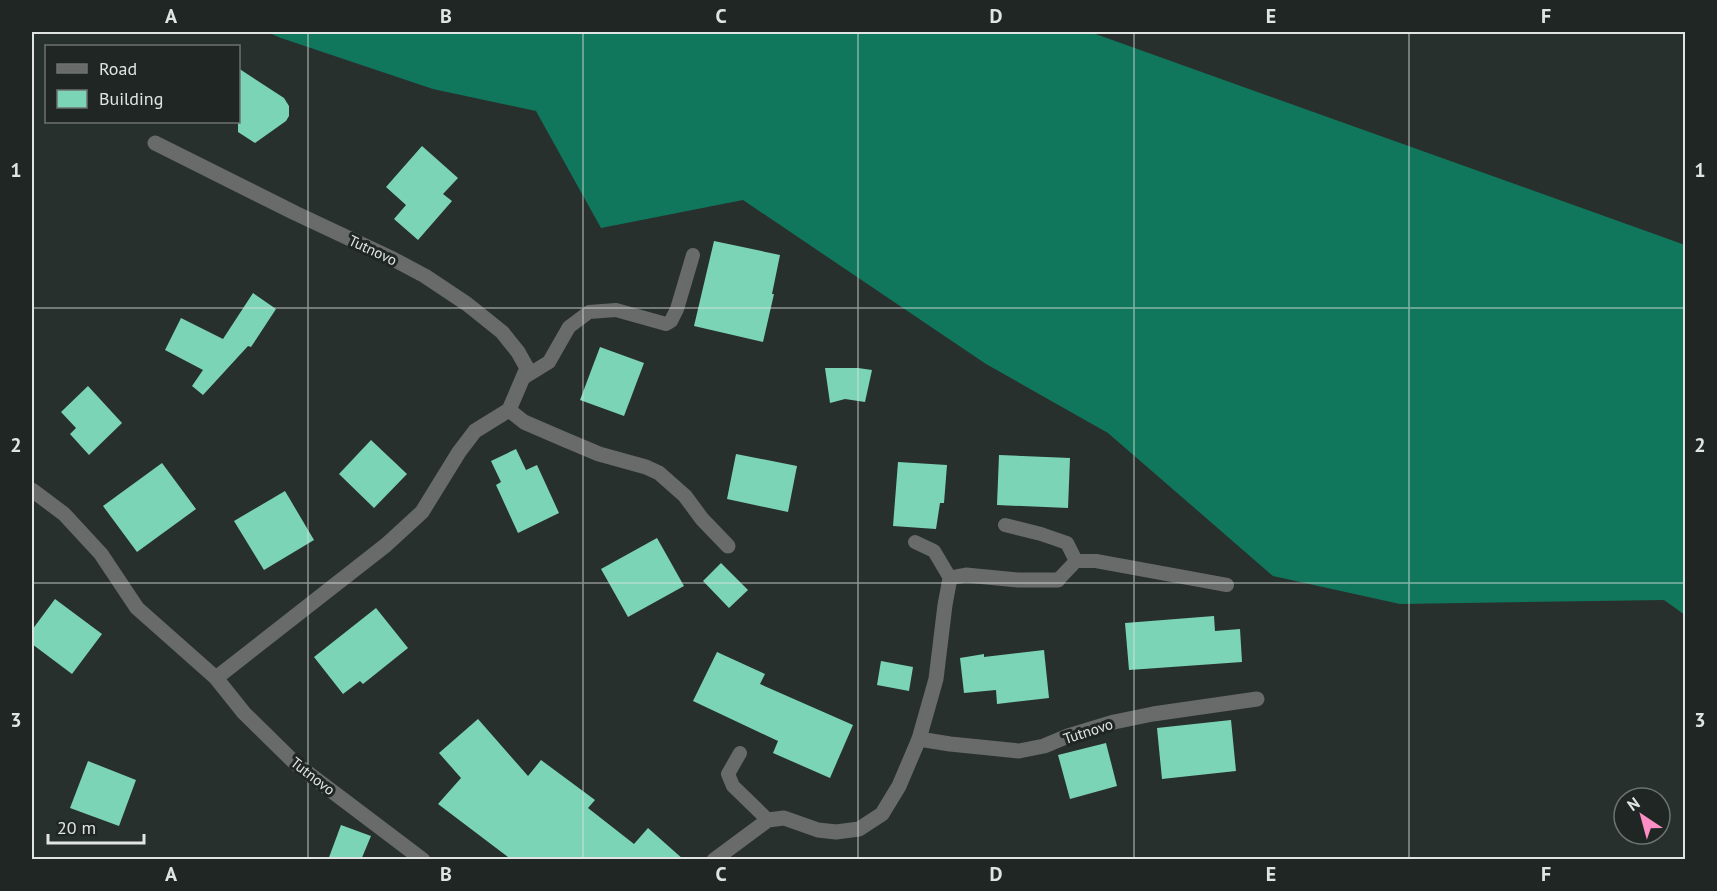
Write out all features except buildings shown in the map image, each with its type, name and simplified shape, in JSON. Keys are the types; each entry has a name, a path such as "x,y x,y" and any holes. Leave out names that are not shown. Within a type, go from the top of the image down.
{"street":[{"name":"Tutnovo","path":"155,143 424,276 467,304 502,332 518,352 526,368 523,378"},
{"path":"216,678 386,545 422,512 459,452 475,431 509,410 523,378"},
{"path":"509,410 524,422 599,454 660,473 685,496 702,519 728,546"},
{"name":"Tutnovo","path":"32,490 64,514 101,554 137,608 216,678 244,713 296,764 423,860"},
{"path":"714,860 768,820 784,818 818,830 836,832 859,829 882,814 919,740 936,680 950,578 966,575 1018,580 1058,580"},
{"name":"Tutnovo","path":"919,740 1019,751 1044,746 1114,722 1257,699"}],"lane":[{"path":"523,378 549,362 569,327 589,312 616,310 666,324 671,321 677,309 693,255"},
{"path":"1005,525 1066,543 1076,561"},
{"path":"915,542 934,551 950,578"},
{"path":"1058,580 1076,561 1096,561 1227,585"},
{"path":"740,753 728,774 733,786 768,820"}],"green space":[{"path":"267,32 1090,32 1685,245 1685,615 1664,600 1400,604 1273,576 1108,433 986,364 743,200 601,228 536,111 433,89"}]}
